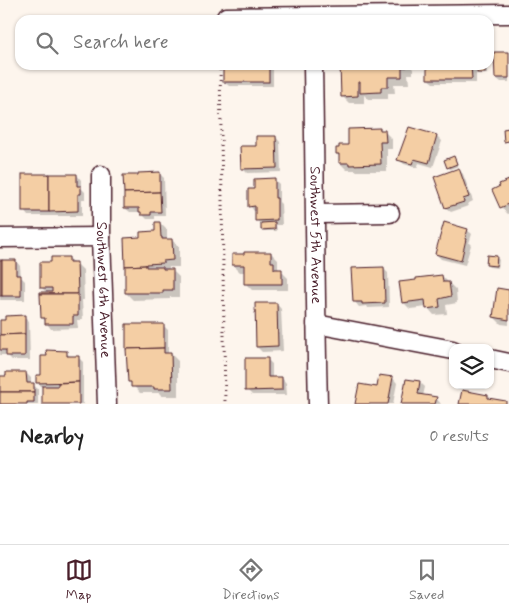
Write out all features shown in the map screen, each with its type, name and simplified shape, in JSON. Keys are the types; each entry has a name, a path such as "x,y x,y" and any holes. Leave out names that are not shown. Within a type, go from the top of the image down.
{"street":[{"path":"460,15 509,14"},
{"name":"Southwest 5th Avenue","path":"313,70 318,404"},
{"name":"Southwest 6th Avenue","path":"101,175 101,237 107,404"},
{"path":"316,214 390,213"},
{"path":"0,238 101,237"},
{"path":"316,324 449,349"},
{"path":"494,359 509,363"}],"path":[{"path":"220,70 225,404"}],"building":[{"path":"494,52 509,52 509,78 495,78"},
{"path":"223,70 269,70 269,82 223,82"},
{"path":"340,70 402,70 402,77 388,77 388,87 381,87 381,92 360,93 360,82 358,82 358,96 341,97"},
{"path":"427,70 471,70 472,79 427,79"},
{"path":"477,70 485,70 485,73 477,73"},
{"path":"409,127 437,135 429,163 414,159 412,164 397,160"},
{"path":"380,128 380,130 385,130 386,142 380,142 381,164 349,165 349,163 339,163 339,154 336,154 336,148 339,148 339,145 348,145 348,129"},
{"path":"509,128 509,141 504,142 503,129"},
{"path":"256,136 276,136 277,168 241,169 240,146 256,146"},
{"path":"454,156 457,164 447,168 444,160"},
{"path":"459,168 469,197 463,199 464,202 445,208 434,177"},
{"path":"160,172 160,192 124,193 123,175"},
{"path":"22,174 49,174 49,212 22,212"},
{"path":"49,174 77,174 77,186 81,186 81,194 78,194 78,211 49,212"},
{"path":"275,178 277,220 255,221 255,206 248,207 248,189 254,189 254,179"},
{"path":"509,180 509,204 500,208 492,190 500,186 499,184"},
{"path":"160,192 161,212 141,215 139,208 124,208 124,193"},
{"path":"155,222 160,222 162,239 172,239 173,260 163,261 163,263 125,266 124,238 140,237 140,232 155,231"},
{"path":"275,222 275,229 261,230 261,223"},
{"path":"444,222 468,229 461,261 435,254"},
{"path":"244,252 271,252 271,262 274,262 274,269 282,269 282,284 244,284 244,265 232,265 232,254 244,254"},
{"path":"487,255 497,256 496,266 486,265"},
{"path":"51,257 69,257 69,262 77,262 78,294 40,294 40,292 52,292 52,288 40,288 40,262 51,262"},
{"path":"0,260 2,260 2,296 0,296"},
{"path":"2,260 16,260 16,275 21,275 21,296 2,296"},
{"path":"146,265 146,267 173,269 173,290 163,290 163,293 125,293 125,266"},
{"path":"384,267 385,303 362,304 362,302 353,302 351,268"},
{"path":"442,275 443,282 449,282 451,296 439,299 440,307 426,309 425,300 402,303 399,282"},
{"path":"497,288 509,290 509,320 493,317"},
{"path":"40,294 78,294 78,316 73,316 73,324 45,324 45,318 41,318"},
{"path":"255,303 277,303 278,346 256,347"},
{"path":"25,315 25,334 0,335 0,320 5,320 5,316"},
{"path":"126,324 164,324 164,348 126,349"},
{"path":"25,334 25,356 6,356 6,350 0,350 0,335"},
{"path":"164,348 164,353 171,353 172,389 131,387 131,382 128,382 126,349"},
{"path":"46,350 67,351 67,356 79,356 79,382 36,383 36,375 41,375 41,356 47,356"},
{"path":"245,358 268,358 268,377 282,377 282,390 245,391"},
{"path":"6,372 26,372 27,383 34,383 34,392 0,392 0,376 6,376"},
{"path":"379,375 393,377 388,404 355,404 359,384 377,387"},
{"path":"406,379 420,381 418,394 437,397 435,404 401,404"},
{"path":"79,382 79,404 42,404 42,386 58,386 58,383"},
{"path":"462,390 488,395 488,398 506,401 506,404 459,404"},
{"path":"0,392 34,392 34,402 27,402 27,404 0,404"}]}
